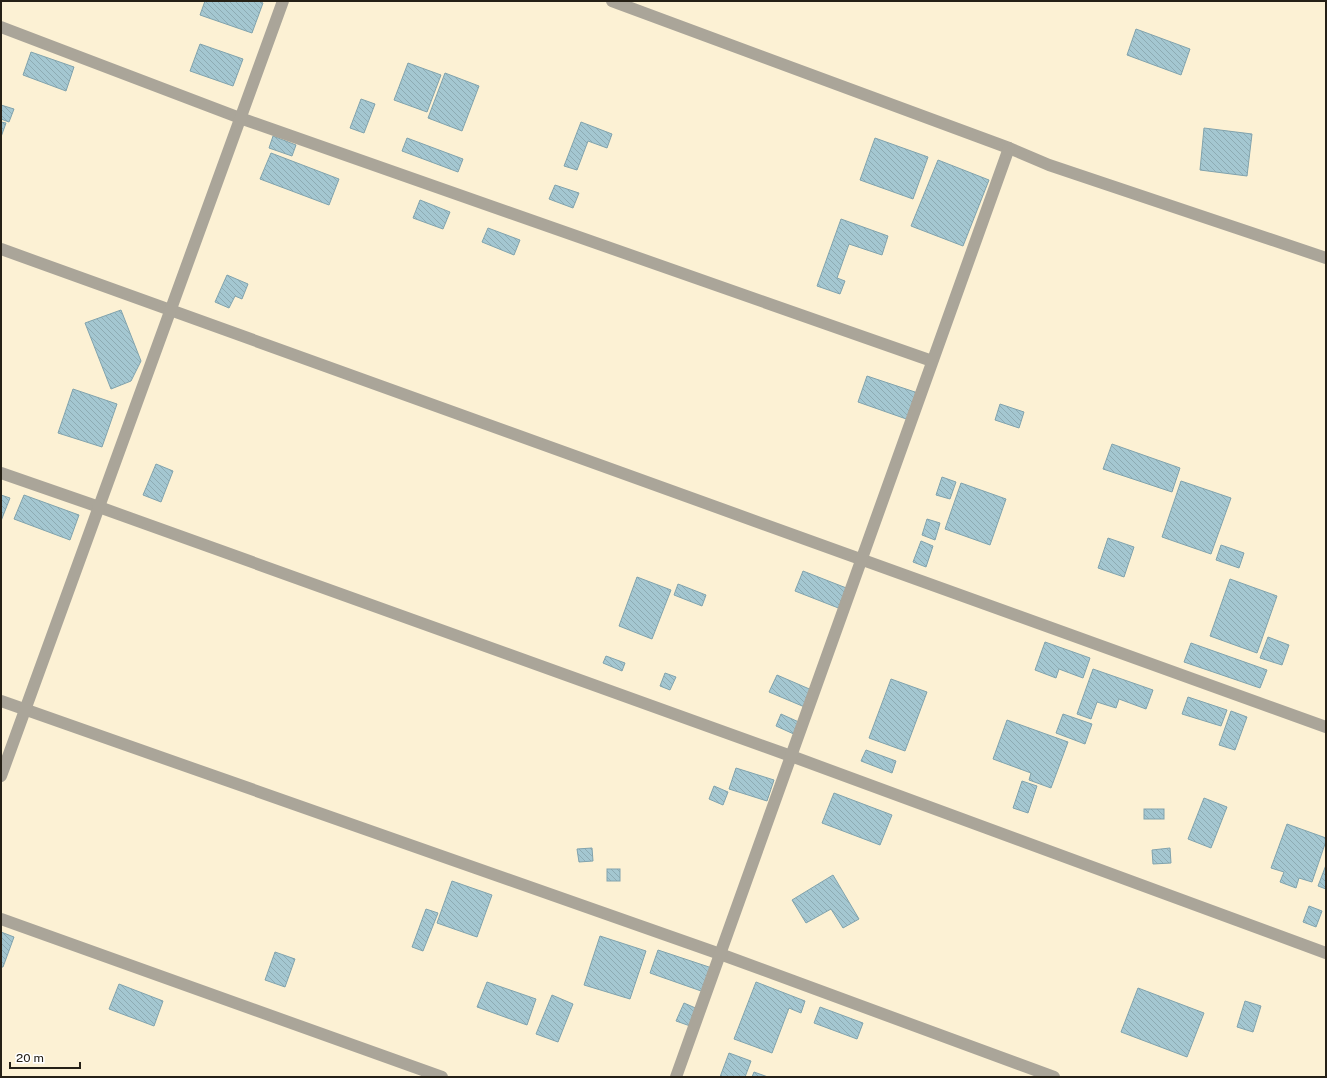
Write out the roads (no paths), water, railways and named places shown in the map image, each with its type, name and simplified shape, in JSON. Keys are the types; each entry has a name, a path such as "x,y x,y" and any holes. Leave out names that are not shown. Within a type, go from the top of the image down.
{"street":[{"path":"1,776 283,1"},
{"path":"612,1 1009,148 1056,167 1326,258"},
{"path":"1,27 240,118 932,361"},
{"path":"676,1077 1009,148"},
{"path":"1,250 862,558 1326,727"},
{"path":"1,473 791,756 1326,953"},
{"path":"1,701 720,954 1054,1077"},
{"path":"1,920 442,1077"}]}
